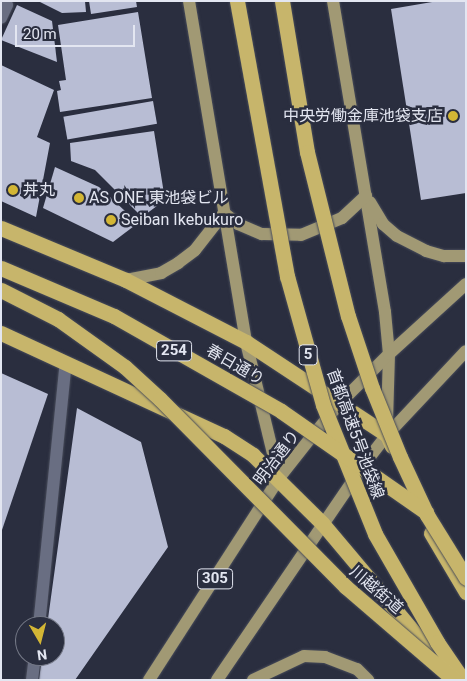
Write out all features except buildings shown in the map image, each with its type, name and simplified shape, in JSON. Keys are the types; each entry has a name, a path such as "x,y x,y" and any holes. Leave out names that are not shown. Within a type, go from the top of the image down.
{"highway":[{"name":"首都高速5号池袋線","path":"237,1 287,276 323,405 375,534 437,642 463,680"},
{"name":"首都高速5号池袋線","path":"282,1 307,152 348,316 372,388 400,456 427,515 466,578"},
{"path":"1,228 126,280 246,342 387,435 423,521 466,592"},
{"name":"春日通り","path":"1,268 114,316 281,411 337,453 429,514 466,570"},
{"name":"川越街道","path":"1,290 58,319 125,367 160,399 346,588 453,680"},
{"path":"1,334 66,362 224,436 253,455 279,478 322,523 453,680"}],"main road":[{"path":"189,1 246,342 279,478"},
{"path":"333,1 385,312 388,354 387,435"},
{"path":"224,213 238,224 262,234 301,235 342,218 366,196"},
{"path":"366,196 384,224 397,236 426,251 444,256 466,256"},
{"path":"126,280 161,273 178,264 195,250 224,213"},
{"name":"明治通り","path":"149,680 279,478 340,403 388,354 466,284"},
{"path":"217,680 322,523 387,435 466,351"},
{"path":"253,680 304,656 325,657 349,666 368,680"}],"street":[{"path":"1,2 7,5 1,18"},
{"path":"40,616 66,362"},
{"path":"32,680 34,666"}],"place":[{"name":"中央労働金庫池袋支店","path":"453,116"},
{"name":"丼丸","path":"13,190"},
{"name":"AS ONE 東池袋ビル","path":"79,198"},
{"name":"Seiban Ikebukuro","path":"111,220"}]}
